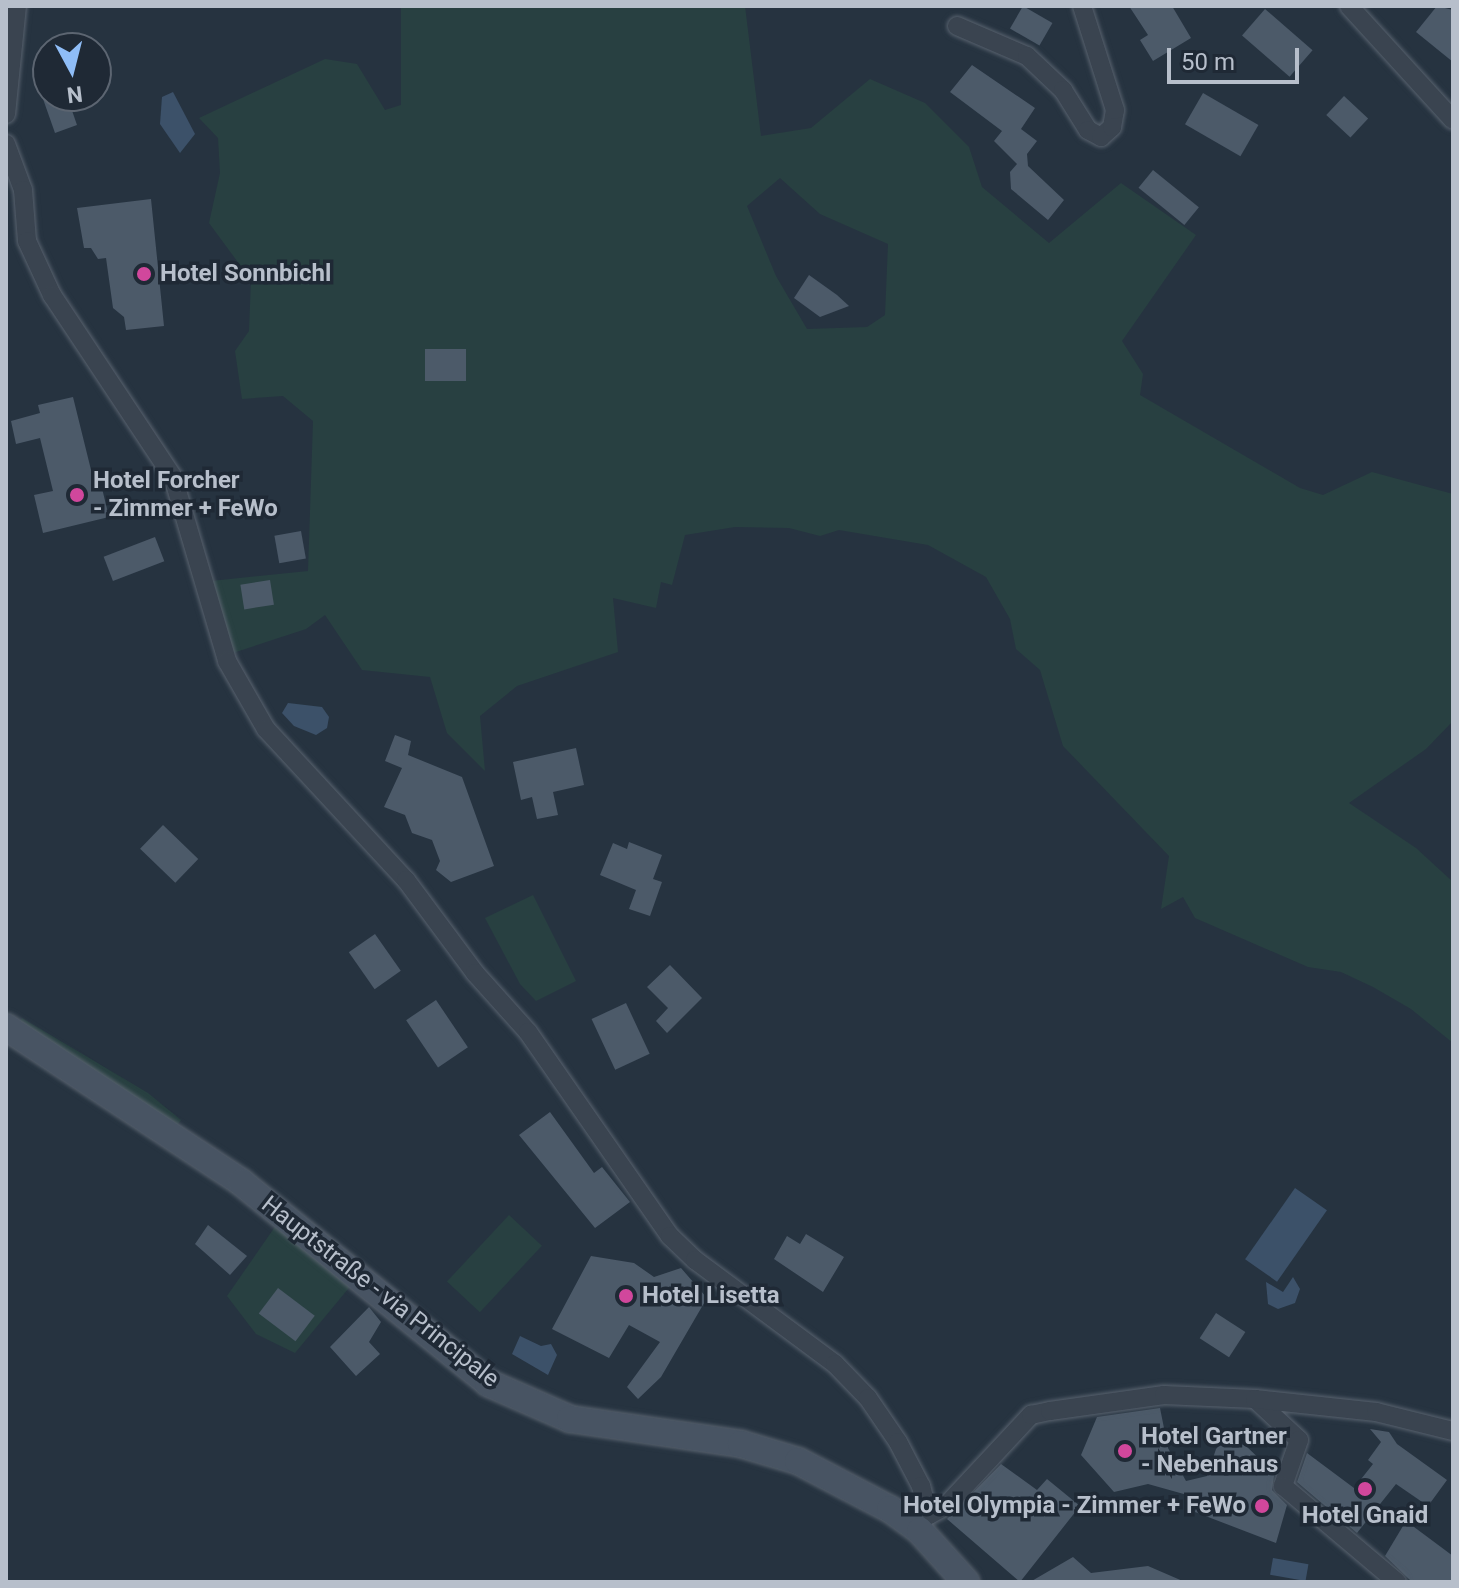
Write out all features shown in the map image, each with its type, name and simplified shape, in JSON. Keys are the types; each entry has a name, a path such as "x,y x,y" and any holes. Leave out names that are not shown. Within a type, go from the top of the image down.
{"street":[{"path":"6,114 17,6"},
{"path":"957,26 1027,56 1063,90 1088,130 1101,137 1112,127 1115,110 1082,6"},
{"path":"1349,6 1453,120"},
{"path":"6,144 23,190 31,248 52,295 173,477 227,661 266,729 406,880 475,973 528,1032 670,1236 695,1260 835,1364 868,1398 898,1442 921,1486 924,1523"},
{"name":"Hauptstraße - via Principale","path":"6,1027 241,1182 488,1383 570,1419 741,1444 798,1461 924,1523 966,1582"},
{"path":"924,1523 946,1506 1031,1415 1164,1395 1255,1399 1376,1412 1453,1431"},
{"path":"1255,1399 1299,1440 1283,1486 1397,1582"}],"green space":[{"path":"401,6 745,6 761,136 811,128 870,79 925,103 969,147 982,187 1049,243 1121,183 1196,235 1122,341 1143,374 1140,395 1300,488 1323,495 1372,472 1453,494 1453,721 1426,749 1349,803 1416,848 1453,882 1453,1043 1411,1009 1373,987 1341,972 1308,967 1195,918 1183,897 1161,909 1169,856 1063,746 1040,670 1016,649 1010,619 986,577 928,545 839,530 820,536 789,528 735,527 685,535 672,585 661,582 656,608 613,598 618,652 517,686 480,716 485,771 447,733 430,677 362,670 325,615 306,629 233,653 211,581 308,571 313,421 283,396 242,399 235,351 249,331 251,280 209,223 220,173 218,138 199,118 325,59 357,64 385,110 401,105","holes":["780,178 820,214 888,244 885,315 867,327 807,329 776,276 747,206"]},
{"path":"533,895 576,981 536,1001 520,984 485,918"},
{"path":"22,1018 148,1093 181,1120 175,1128 12,1031"},
{"path":"509,1215 542,1246 480,1312 447,1282"},
{"path":"279,1221 353,1283 295,1353 256,1334 227,1296"}],"water":[{"path":"173,92 195,134 180,153 160,124 162,97"},
{"path":"288,703 322,707 329,717 327,728 316,735 294,726 282,713"},
{"path":"1295,1188 1327,1210 1277,1282 1245,1259"},
{"path":"1293,1277 1300,1289 1295,1303 1278,1309 1268,1304 1266,1282 1283,1292"},
{"path":"520,1336 541,1346 551,1344 557,1355 548,1375 512,1354"},
{"path":"1273,1558 1308,1564 1306,1581 1270,1575"}],"building":[{"path":"1023,6 1052,23 1039,46 1010,29"},
{"path":"1129,6 1172,6 1191,38 1153,61 1140,40 1148,35"},
{"path":"1437,6 1453,10 1453,62 1416,32"},
{"path":"1265,9 1313,50 1290,77 1242,35"},
{"path":"972,65 1035,108 1021,129 1037,141 1027,154 1028,166 1064,200 1048,220 1011,189 1010,172 1017,164 994,141 1002,131 950,92"},
{"path":"1203,93 1258,125 1240,156 1185,124"},
{"path":"1344,96 1368,119 1350,138 1326,115"},
{"path":"48,112 73,112 77,125 55,133"},
{"path":"1153,170 1199,207 1184,225 1139,188"},
{"path":"151,199 164,326 126,330 124,317 113,308 106,258 98,259 91,248 84,248 77,208"},
{"path":"809,275 849,306 820,317 794,298"},
{"path":"425,349 466,349 466,381 425,381"},
{"path":"73,397 94,482 100,480 109,517 43,533 34,495 53,491 40,438 16,444 11,421 40,413 38,405"},
{"path":"301,531 306,559 279,563 274,536"},
{"path":"155,537 164,561 113,581 104,557"},
{"path":"270,580 274,605 244,609 240,585"},
{"path":"395,735 411,741 408,755 462,777 494,866 451,882 436,870 440,861 432,840 412,833 405,815 384,807 402,768 385,761"},
{"path":"576,748 584,785 553,792 558,815 537,819 532,797 521,800 513,762"},
{"path":"163,825 198,859 175,883 140,849"},
{"path":"629,842 662,855 653,879 662,882 650,916 629,909 636,890 600,875 613,843 627,849"},
{"path":"375,934 401,971 375,989 349,952"},
{"path":"670,965 702,998 667,1033 656,1021 668,1008 647,987"},
{"path":"436,1000 468,1047 438,1067 406,1020"},
{"path":"626,1003 650,1054 615,1070 592,1019"},
{"path":"550,1112 594,1173 602,1167 630,1202 595,1228 519,1135"},
{"path":"208,1225 247,1256 230,1275 195,1244"},
{"path":"806,1234 844,1257 823,1292 774,1259 787,1236 800,1244"},
{"path":"591,1256 634,1263 654,1277 681,1268 707,1298 661,1377 638,1399 627,1387 660,1342 629,1325 609,1358 552,1329"},
{"path":"278,1288 315,1316 295,1341 259,1314"},
{"path":"369,1307 381,1322 369,1342 380,1354 356,1376 330,1347"},
{"path":"1216,1313 1245,1332 1229,1357 1200,1338"},
{"path":"1160,1408 1168,1448 1186,1481 1207,1476 1216,1449 1226,1438 1246,1446 1267,1466 1274,1476 1272,1490 1287,1505 1276,1543 1195,1512 1198,1498 1148,1484 1114,1492 1081,1455 1097,1417"},
{"path":"1370,1429 1389,1432 1397,1444 1447,1480 1428,1506 1396,1484 1357,1533 1297,1482 1307,1453 1354,1488 1373,1464 1368,1460 1381,1442"},
{"path":"1001,1464 1037,1490 1047,1479 1080,1506 1020,1582 947,1519"},
{"path":"1406,1521 1453,1556 1453,1582 1412,1582 1385,1556"},
{"path":"1073,1557 1091,1573 1148,1566 1185,1582 1030,1582"}],"place":[{"name":"Hotel Sonnbichl","path":"144,274"},
{"name":"Hotel Forcher - Zimmer + FeWo","path":"77,495"},
{"name":"Hotel Lisetta","path":"626,1296"},
{"name":"Hotel Gartner - Nebenhaus","path":"1125,1451"},
{"name":"Hotel Gnaid","path":"1365,1489"},
{"name":"Hotel Olympia - Zimmer + FeWo","path":"1262,1506"}]}
